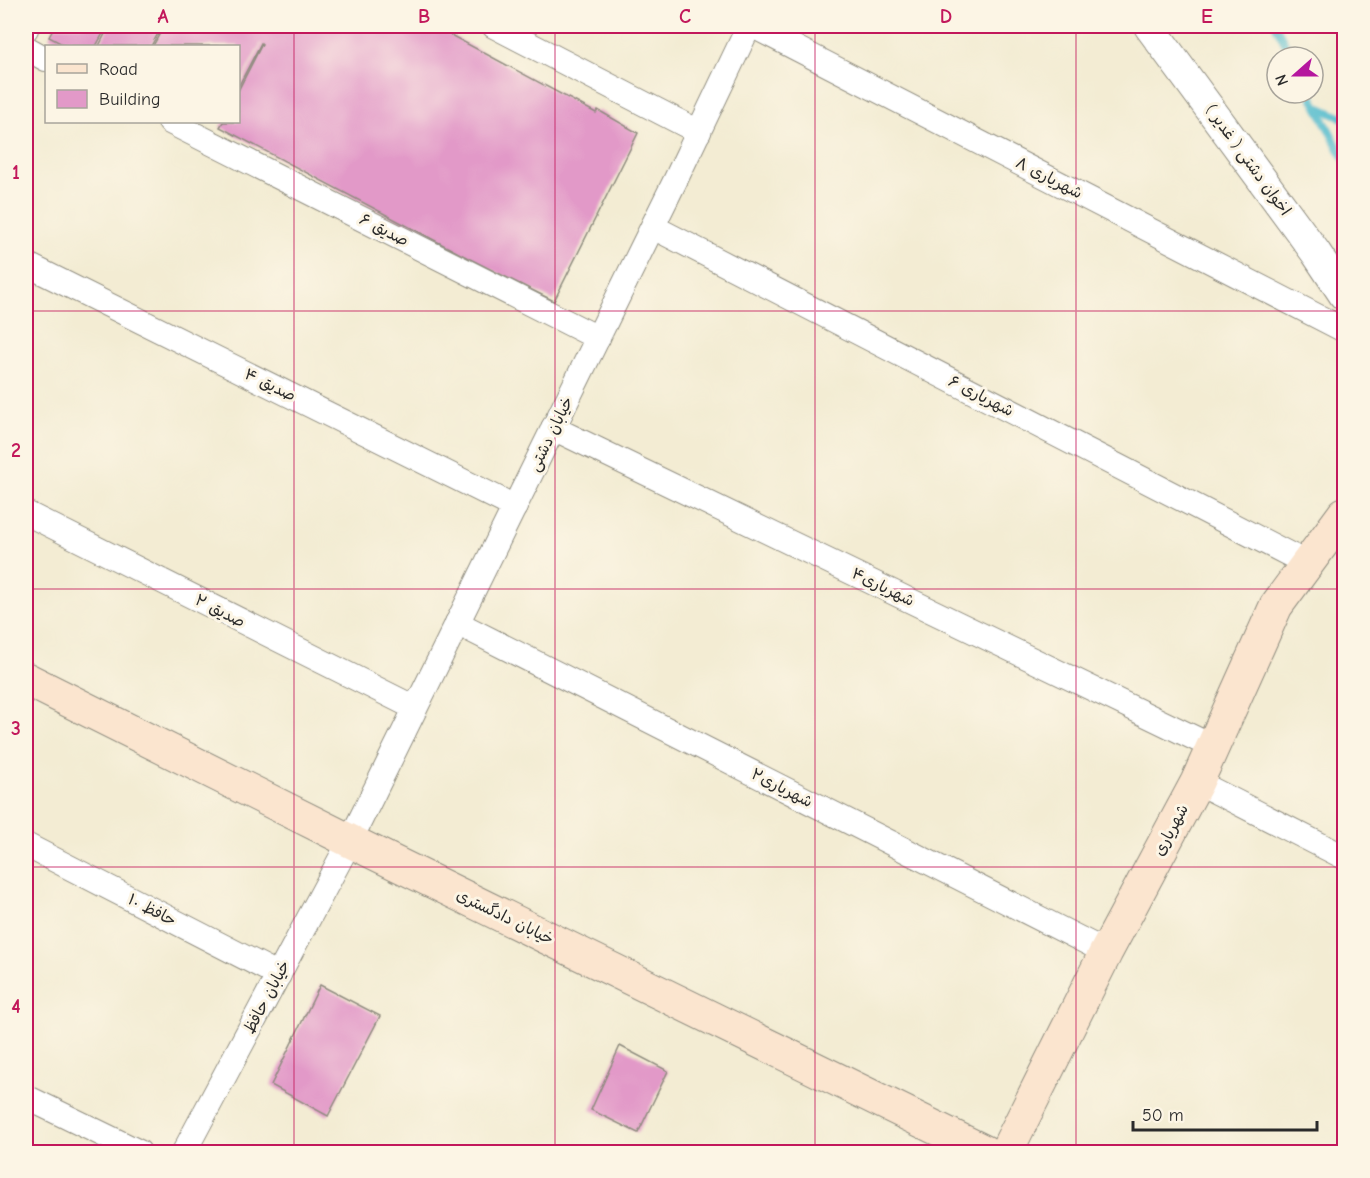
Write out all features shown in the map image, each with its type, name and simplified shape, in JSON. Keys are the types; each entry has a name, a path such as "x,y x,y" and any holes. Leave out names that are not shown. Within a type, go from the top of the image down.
{"main road":[{"name":"شهریاری","path":"1006,1152 1106,952 1197,782 1276,606 1344,514"},
{"name":"خیابان دادگستری","path":"26,679 350,841 986,1152"}],"street":[{"path":"494,26 699,132"},
{"name":"خیابان دشتی","path":"350,841 751,26"},
{"name":"شهریاری ۸","path":"751,26 1344,330"},
{"name":"اخوان دشتی ( غدیر )","path":"1149,26 1316,253 1344,295"},
{"path":"26,48 45,58"},
{"name":"صدیق ۶","path":"172,123 598,338"},
{"name":"شهریاری ۶","path":"653,226 1308,564"},
{"name":"صدیق ۴","path":"26,264 515,507"},
{"name":"شهریاری۴","path":"553,428 1213,747"},
{"name":"صدیق ۲","path":"26,513 415,708"},
{"name":"شهریاری۲","path":"457,623 1106,952"},
{"path":"1197,782 1344,857"},
{"name":"خیابان حافظ","path":"184,1152 350,841"},
{"name":"حافظ ۱۰","path":"26,845 279,975"},
{"path":"26,1097 140,1152"}],"building":[{"path":"55,26 107,26 97,45 64,45 49,37"},
{"path":"109,26 162,26 152,45 100,45"},
{"path":"164,26 434,26 638,133 554,301 220,127 222,123 240,123 240,87 261,43 240,83 240,45 154,45"},
{"path":"320,985 380,1016 328,1116 271,1085"},
{"path":"620,1046 668,1071 638,1133 591,1110"}],"waterway":[{"path":"1276,26 1286,45"},
{"path":"1316,105 1344,159"},
{"path":"1318,107 1344,119"}]}
